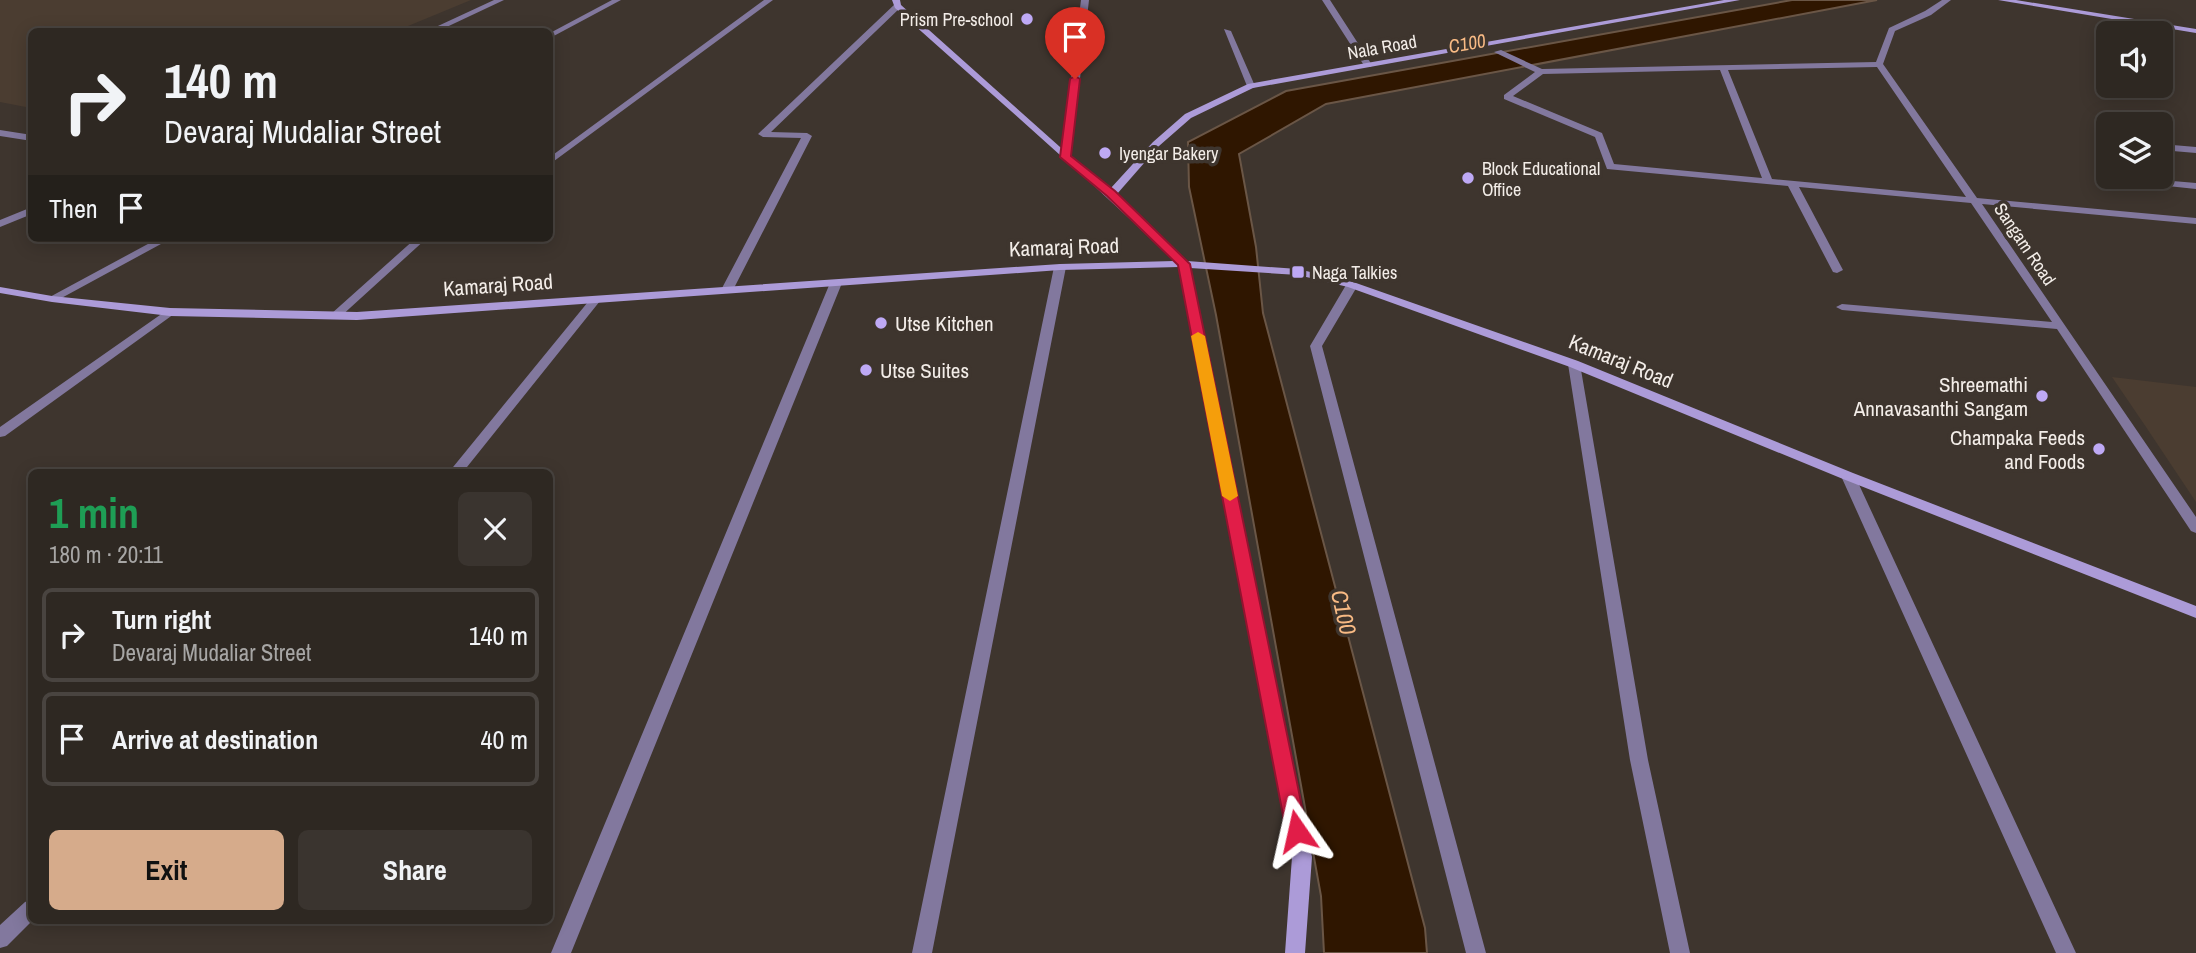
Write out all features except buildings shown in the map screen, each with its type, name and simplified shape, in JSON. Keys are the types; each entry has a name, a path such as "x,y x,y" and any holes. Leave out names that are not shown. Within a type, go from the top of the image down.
{"street":[{"path":"438,28 500,0"},
{"path":"553,34 617,0"},
{"path":"553,159 769,0"},
{"path":"1066,157 1085,0"},
{"path":"1326,0 1368,65"},
{"name":"Nala Road","path":"1111,194 1156,144 1188,116 1251,86 1736,0"},
{"path":"1497,52 1541,72 1879,64 1892,30 1928,13 1947,0"},
{"path":"2002,0 2196,31"},
{"path":"727,290 807,136 763,134 897,3 1066,157 1111,194 1184,264 1302,857 1295,953"},
{"path":"1227,31 1251,86"},
{"name":"Sangam Road","path":"1879,64 1975,200 2196,528"},
{"path":"1722,66 1768,182"},
{"path":"1541,72 1507,97 1599,135 1609,167 2196,221"},
{"path":"0,133 28,137"},
{"path":"2173,148 2196,150"},
{"path":"1792,184 1837,270"},
{"path":"2173,184 2196,186"},
{"path":"0,224 28,212"},
{"path":"52,299 159,242"},
{"path":"335,316 418,242"},
{"name":"Kamaraj Road","path":"0,290 52,299 170,312 335,316 1060,267 1184,264 1298,272 1352,285 1574,364 1848,476 2196,612"},
{"path":"922,953 1060,267"},
{"path":"561,953 836,283"},
{"path":"1352,285 1315,346 1476,953"},
{"path":"458,469 596,299"},
{"path":"1842,307 2061,326"},
{"path":"0,433 170,312"},
{"path":"1574,364 1639,760 1680,953"},
{"path":"1848,476 2066,953"},
{"path":"0,939 28,912"}],"shaded area":[{"path":"0,0 471,0 403,28 28,28 28,107 0,102"},
{"path":"1792,0 1877,0 1326,104 1239,154 1256,247 1263,313 1425,928 1427,953 1324,953 1321,896 1216,315 1189,187 1188,142 1286,91"},
{"path":"2112,377 2196,387 2196,502 2146,427"}],"slow traffic":[{"path":"1198,336 1230,496"}],"place":[{"name":"Prism Pre-school","path":"1027,19"},
{"name":"Iyengar Bakery","path":"1105,153"},
{"name":"Block Educational Office","path":"1468,178"},
{"name":"Naga Talkies","path":"1298,272"},
{"name":"Utse Kitchen","path":"881,323"},
{"name":"Utse Suites","path":"866,370"},
{"name":"Shreemathi Annavasanthi Sangam","path":"2042,396"},
{"name":"Champaka Feeds and Foods","path":"2099,449"}],"route":[{"path":"1075,79 1066,157 1111,194 1184,264 1297,831"}],"water label":[{"name":"C100","path":"1467,43"},
{"name":"C100","path":"1344,612"}]}
